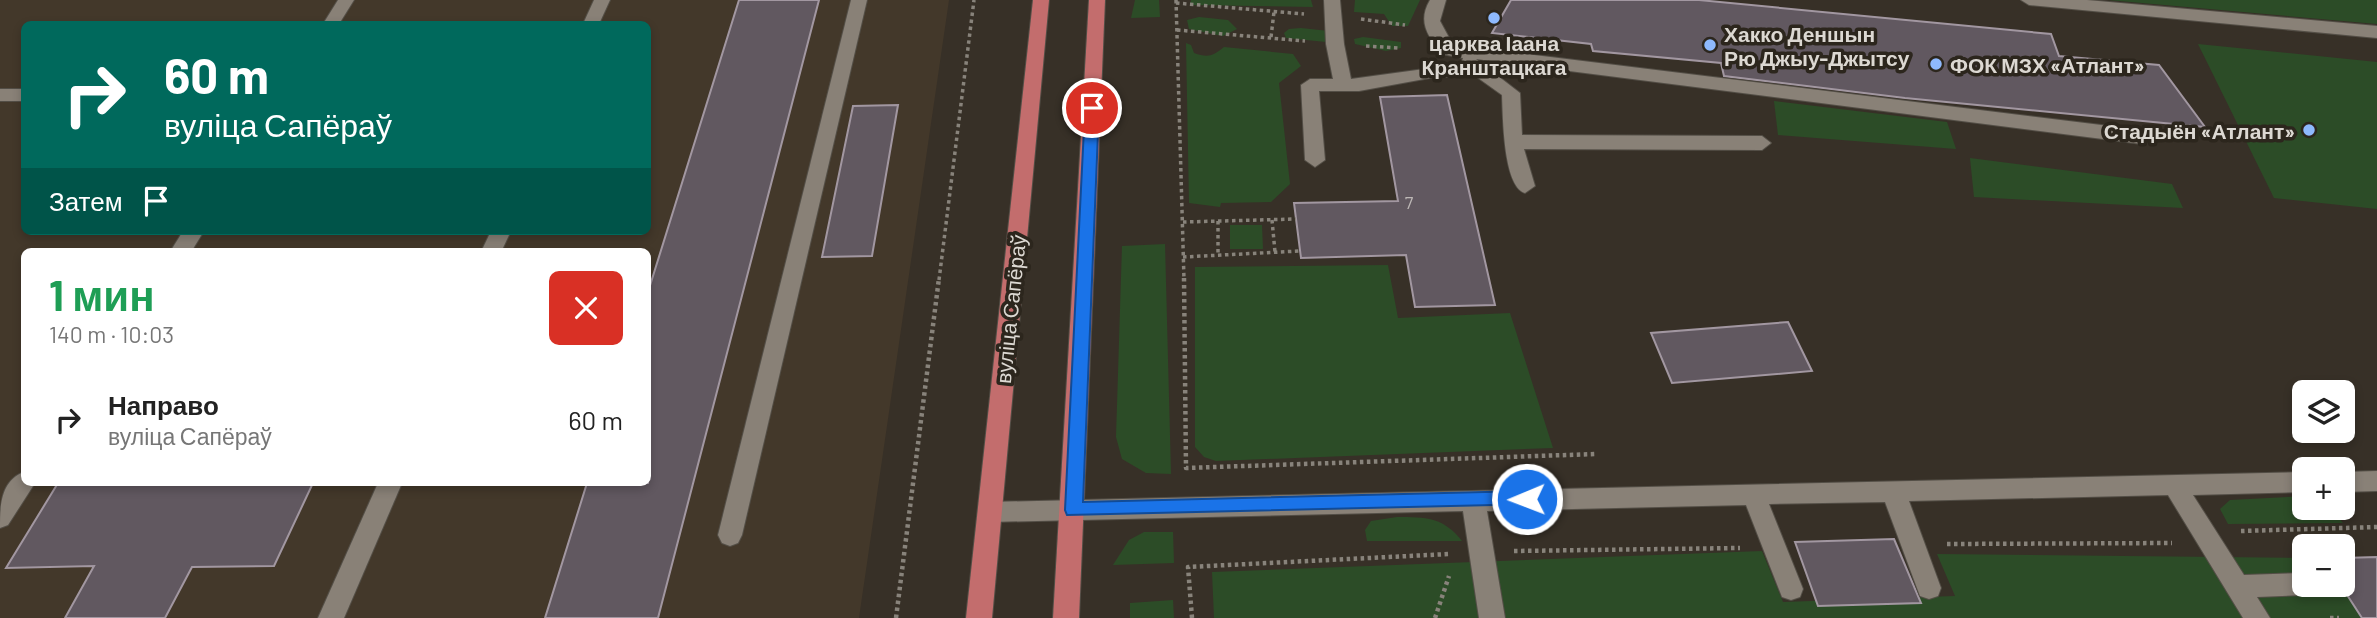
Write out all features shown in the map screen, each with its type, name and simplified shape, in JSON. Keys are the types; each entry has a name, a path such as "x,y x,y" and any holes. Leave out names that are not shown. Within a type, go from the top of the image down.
{"main road":[{"name":"вуліца Сапёраў","path":"979,618 1041,0"},
{"path":"1066,618 1074,510 1097,0"}],"lane":[{"path":"333,21 346,0"},
{"path":"592,21 602,0"},
{"path":"730,535 859,0"},
{"path":"1332,0 1335,44 1343,85"},
{"path":"1438,0 1430,17 1430,27 1448,50 1481,69 1511,93 1513,142 1525,186"},
{"path":"2029,0 2377,32"},
{"path":"1448,50 2142,137"},
{"path":"1315,160 1310,85 1359,85 1430,72 1481,69"},
{"path":"0,95 21,95"},
{"path":"1513,142 1762,143"},
{"path":"2355,481 2377,481"},
{"path":"990,512 2292,482"},
{"path":"2174,485 2257,618"},
{"path":"0,518 21,486"},
{"path":"331,618 389,486"},
{"path":"1893,491 1929,588"},
{"path":"1754,495 1791,589"},
{"path":"1474,500 1481,563 1492,618"},
{"path":"2239,586 2292,584"}],"path":[{"path":"896,618 974,0"},
{"path":"1176,0 1183,222 1186,468 1596,454"},
{"path":"1271,37 1274,12"},
{"path":"1183,222 1296,219"},
{"path":"1272,220 1275,252"},
{"path":"1218,255 1219,221"},
{"path":"1183,257 1300,251"},
{"path":"1435,618 1453,564 1453,554"},
{"path":"2330,618 2339,618"}],"shaded area":[{"path":"0,0 949,0 859,618 0,618"}],"green space":[{"path":"1135,0 1159,0 1160,17 1131,18"},
{"path":"1191,0 1311,0 1313,7 1190,5"},
{"path":"1355,0 1420,0 1408,26 1392,26 1384,14 1354,12"},
{"path":"2108,0 2377,0 2377,24"},
{"path":"1199,17 1228,20 1237,29 1223,36 1189,29 1187,20"},
{"path":"1289,29 1329,31 1336,43 1286,38 1284,33"},
{"path":"1363,37 1401,42 1401,48 1386,51 1355,44 1354,39"},
{"path":"1186,43 1191,45 1194,53 1207,56 1224,47 1293,54 1301,66 1279,83 1290,184 1271,202 1221,203 1220,207 1189,203"},
{"name":"Стадыён «Атлант»","path":"2198,44 2377,62 2377,209 2274,198"},
{"path":"1774,101 1947,122 1956,149 1778,135"},
{"path":"1970,158 2172,184 2183,208 1974,197"},
{"path":"1230,225 1262,225 1263,249 1230,249"},
{"path":"1165,244 1171,474 1146,473 1122,459 1116,437 1122,246"},
{"path":"1388,265 1398,318 1510,313 1553,448 1216,461 1204,457 1195,447 1195,267"},
{"path":"2292,497 2292,520 2341,520 2343,523 2228,524 2220,509 2230,500"},
{"path":"1397,517 1433,520 1448,527 1462,541 1367,541 1365,530 1371,521"},
{"path":"1144,532 1173,532 1174,563 1113,565 1129,540"},
{"path":"1762,551 1783,602 1955,596 1937,554 2292,558 2292,597 2355,597 2355,557 2377,557 2377,618 1214,618 1212,572"},
{"path":"1173,600 1174,618 1130,618 1130,603"}],"building":[{"path":"739,0 819,0 658,618 545,618 586,486 651,486 651,282"},
{"name":"ФОК МЗХ «Атлант»","path":"1511,0 1699,0 2051,34 2059,56 2159,65 2205,127 1905,98 1724,76 1721,63 1593,51 1591,44 1492,33"},
{"path":"1447,95 1495,305 1415,307 1406,255 1301,258 1294,203 1398,201 1380,97"},
{"path":"898,105 872,256 822,257 853,106"},
{"path":"1788,322 1812,371 1672,383 1651,333"},
{"path":"56,486 312,486 274,566 192,567 165,618 65,618 94,566 6,568"},
{"path":"1894,539 1921,603 1818,606 1795,542"},
{"path":"2377,557 2377,618 2362,618 2348,597 2355,597 2355,558"}],"place":[{"name":"царква Іаана Кранштацкага","path":"1494,18"},
{"name":"Хакко Деншын Рю Джыу-Джытсу","path":"1710,45"},
{"name":"ФОК МЗХ «Атлант»","path":"1936,64"},
{"name":"Стадыён «Атлант»","path":"2309,130"}],"route":[{"path":"1092,108 1074,510 1527,499"}]}
